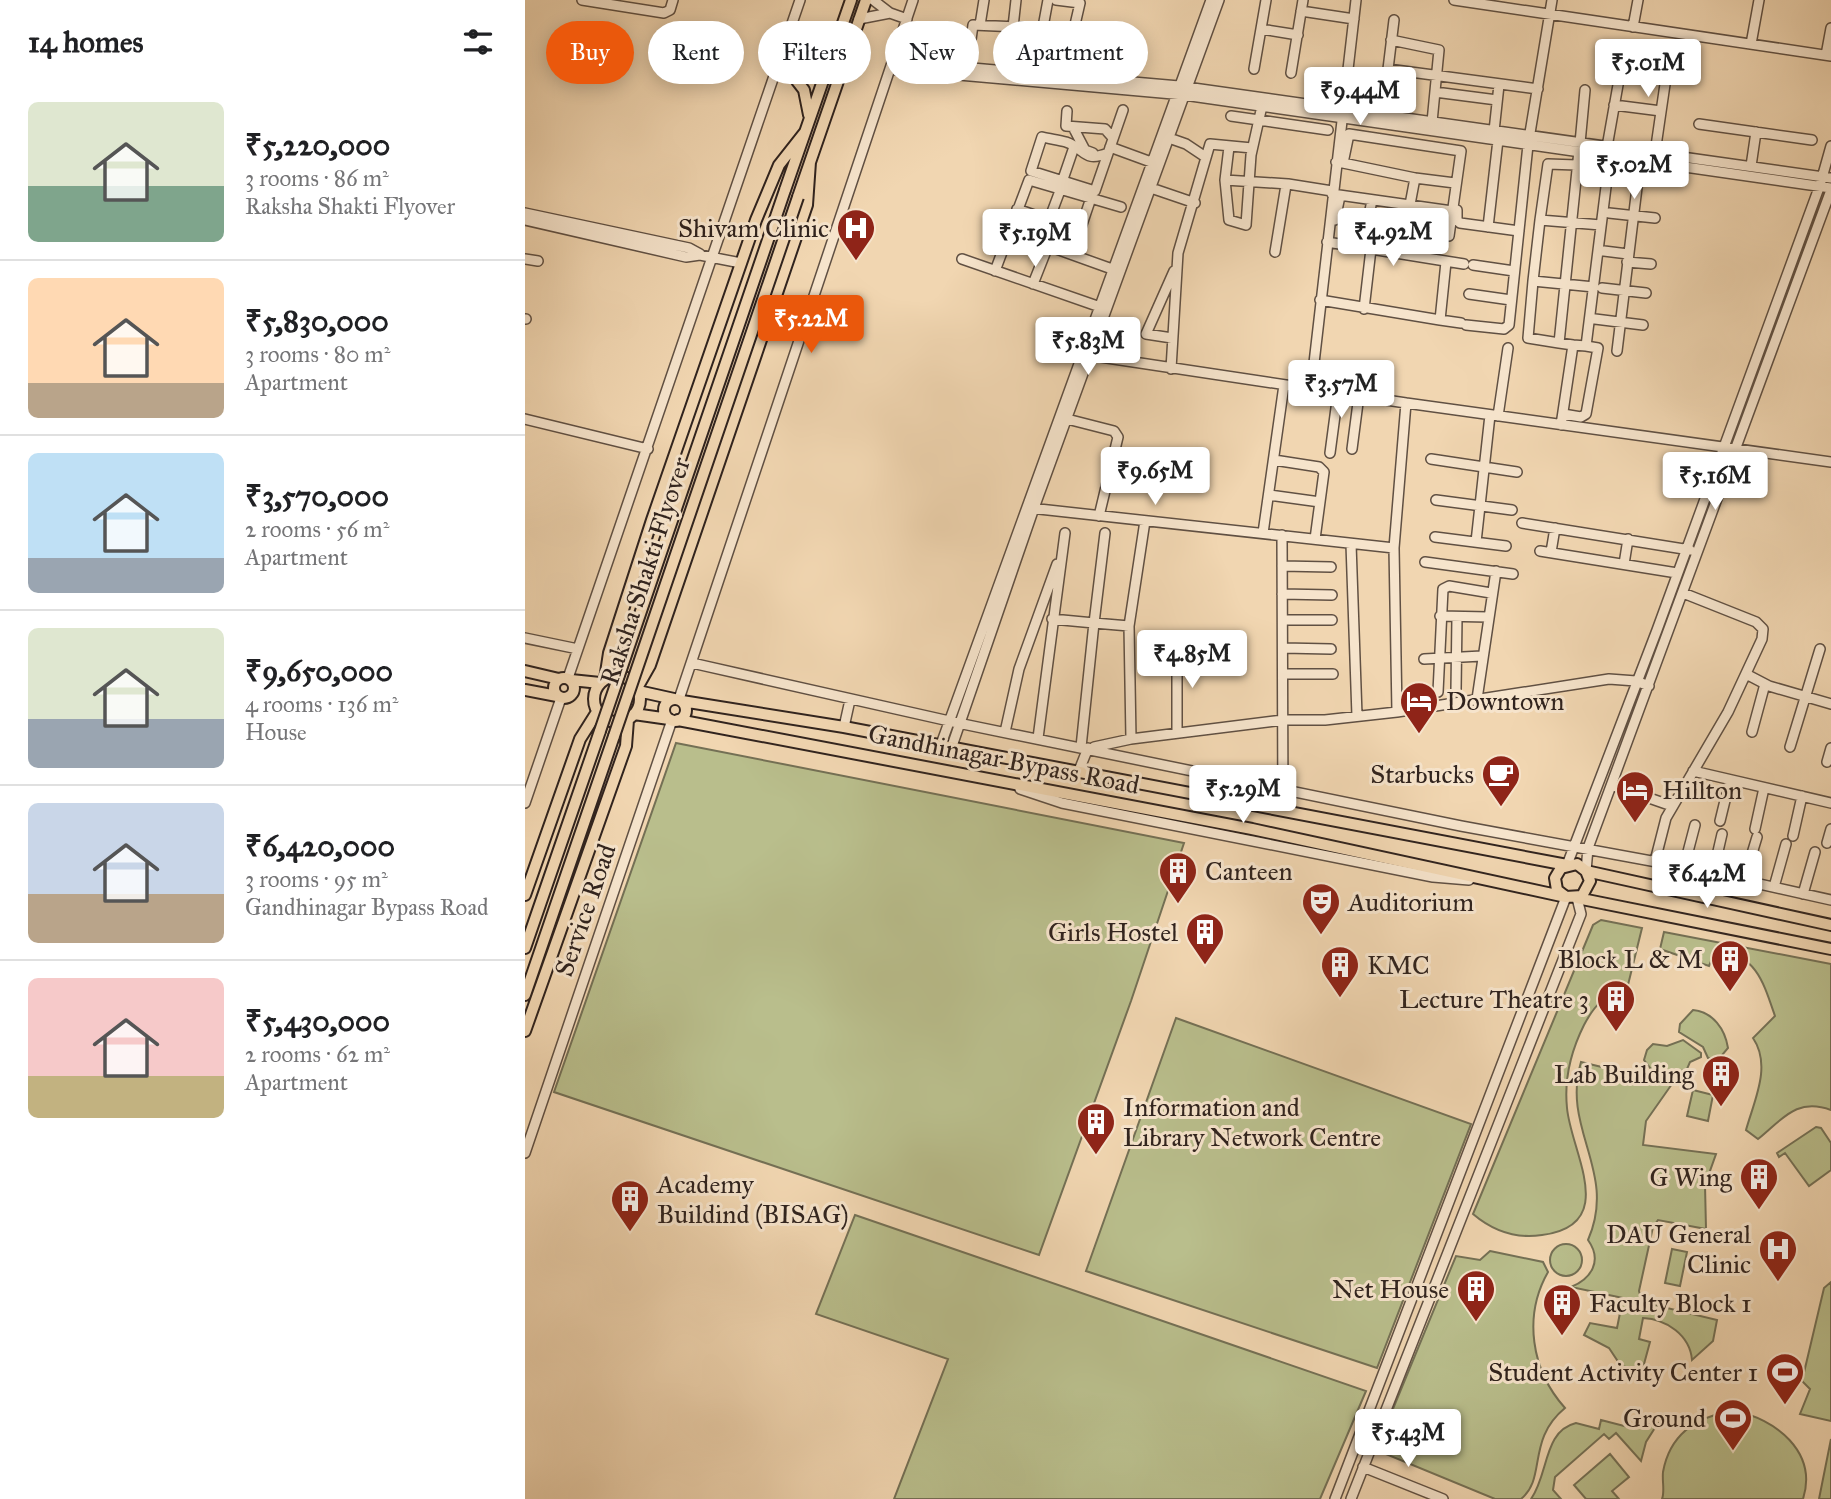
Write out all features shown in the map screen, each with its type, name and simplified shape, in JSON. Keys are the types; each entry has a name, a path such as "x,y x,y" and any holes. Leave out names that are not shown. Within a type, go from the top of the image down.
{"main road":[{"name":"Raksha Shakti Flyover","path":"844,21 851,0"},
{"path":"525,1031 626,746 631,717 640,704 638,690 650,666 807,205 810,162 866,0"},
{"path":"525,895 580,739 595,708 608,653 771,180 807,127 804,90 799,84"},
{"name":"Raksha Shakti Flyover","path":"525,948 822,84"},
{"name":"Raksha Shakti Flyover","path":"525,995 810,162"},
{"path":"525,671 566,679 603,681 623,677 638,690"},
{"path":"562,697 554,686 566,679"},
{"path":"562,697 575,690 566,679"},
{"path":"525,690 562,697 595,708 610,721 631,717"},
{"name":"Gandhinagar Bypass Road","path":"638,690 678,700 844,727 1566,865"},
{"path":"678,700 686,713 673,720 665,705 678,700"},
{"name":"Gandhinagar Bypass Road","path":"631,717 673,720 1252,828 1571,898 1831,949"},
{"path":"1586,871 1589,887 1571,898 1555,884 1557,872 1566,865 1577,864 1586,871 1831,925"}],"street":[{"path":"582,0 664,13 670,10 673,0"},
{"path":"793,21 800,0"},
{"path":"873,0 890,13 907,19 913,0"},
{"path":"984,0 980,25 993,26"},
{"path":"1014,21 1016,0"},
{"path":"1040,21 1048,0"},
{"path":"1056,0 1080,2 1076,21"},
{"path":"945,748 947,721 1085,354 1151,188 1211,0"},
{"path":"1103,307 1112,268 1147,160 1181,91 1219,0"},
{"path":"1254,69 1266,0"},
{"path":"1291,73 1303,0"},
{"path":"1311,389 1356,0"},
{"path":"1454,0 1829,56 1831,28"},
{"path":"1320,300 1364,309 1506,329 1529,140 1552,0"},
{"path":"1633,27 1638,0"},
{"path":"1751,44 1759,0"},
{"path":"1301,11 1354,19"},
{"path":"859,19 890,13"},
{"path":"1394,20 1388,69 1538,89"},
{"path":"1261,29 1297,35"},
{"path":"1391,40 1437,48 1440,53 1431,122"},
{"path":"1655,153 1670,50"},
{"path":"1607,147 1621,68"},
{"path":"566,679 648,449 770,84"},
{"path":"678,700 886,84"},
{"path":"1104,84 1181,91 1343,114 1467,136 1496,135"},
{"path":"1488,227 1499,85"},
{"path":"1559,343 1585,90"},
{"path":"1181,91 1262,106 1431,122 1529,140 1824,180"},
{"path":"1435,92 1497,100"},
{"path":"1614,104 1661,111"},
{"path":"1229,147 1225,180 1229,220 1243,226 1248,221 1252,148 1262,106"},
{"path":"995,271 1029,180 1095,191 1123,110"},
{"path":"1067,111 1065,124 1105,130 1108,149"},
{"path":"1231,116 1328,130"},
{"path":"1699,124 1812,139"},
{"path":"1073,127 1085,150 1108,149 1147,160"},
{"path":"1751,166 1756,132"},
{"path":"1339,162 1349,134 1461,152 1449,236"},
{"path":"1467,136 1457,220 1460,223 1519,230"},
{"path":"1108,149 1098,158 1080,154 1074,147 1042,137 1031,168 1033,173 1091,198 1121,207"},
{"path":"1169,138 1186,144 1204,156"},
{"path":"1172,338 1146,334 1176,266 1195,202 1204,156 1210,144 1252,148"},
{"path":"1566,865 1824,180 1831,146"},
{"path":"1049,220 1074,147"},
{"path":"1580,147 1607,147 1641,155 1655,153 1751,166 1824,180 1831,189 1737,450 1588,848 1586,871"},
{"path":"1617,351 1641,155"},
{"path":"1339,162 1415,178 1455,183"},
{"path":"1563,414 1581,417 1586,414 1598,352 1597,347 1573,345 1528,338 1539,220 1548,164 1608,167 1601,225 1598,288 1586,346"},
{"path":"1405,231 1415,178"},
{"path":"1225,180 1286,185 1452,212"},
{"path":"1275,252 1286,185"},
{"path":"1151,188 1195,202"},
{"path":"1335,194 1335,220"},
{"path":"1072,254 1091,198"},
{"path":"1367,226 1372,200"},
{"path":"1017,209 1080,231"},
{"path":"525,213 689,248 700,255"},
{"path":"1609,213 1655,218"},
{"path":"525,220 686,257 712,256 741,263"},
{"path":"1539,220 1601,225"},
{"path":"1009,232 1112,268"},
{"path":"1327,242 1514,271"},
{"path":"1033,284 1048,246"},
{"path":"1364,309 1371,249"},
{"path":"1604,251 1651,264"},
{"path":"525,259 538,261"},
{"path":"962,259 1103,307"},
{"path":"1440,320 1446,262"},
{"path":"1171,369 1176,266"},
{"path":"1533,281 1646,293"},
{"path":"1469,294 1511,300"},
{"path":"1595,319 1643,325"},
{"path":"1561,425 1573,345"},
{"path":"1476,542 1484,467 1508,348"},
{"path":"1085,354 1494,416 1831,462"},
{"path":"945,748 958,723 1029,508 1067,419 1085,354"},
{"path":"1263,533 1284,385"},
{"path":"1330,453 1338,393"},
{"path":"1352,449 1359,395"},
{"path":"1397,712 1394,548 1406,403"},
{"path":"525,419 648,449"},
{"path":"1067,419 1114,432 1118,437 1098,516"},
{"path":"1431,459 1517,472"},
{"path":"1274,460 1322,469 1324,476 1315,539"},
{"path":"1269,495 1320,502"},
{"path":"1436,500 1512,510"},
{"path":"1029,508 1394,548"},
{"path":"1131,739 1129,626 1145,521"},
{"path":"1522,523 1686,548 1698,553"},
{"path":"1551,552 1555,528"},
{"path":"1038,738 1065,533"},
{"path":"1078,772 1085,748 1094,623 1105,533"},
{"path":"1282,536 1283,810"},
{"path":"1435,537 1506,546"},
{"path":"1624,564 1628,539"},
{"path":"1351,544 1357,716"},
{"path":"1540,551 1677,573"},
{"path":"1005,732 1025,649 1046,587 1060,558"},
{"path":"1425,562 1513,574"},
{"path":"1282,566 1331,567"},
{"path":"1477,699 1496,571"},
{"path":"1438,692 1440,616 1445,587 1491,593"},
{"path":"1655,861 1661,829 1672,806 1746,674 1762,639 1763,629 1756,622 1683,593"},
{"path":"1282,594 1332,595"},
{"path":"1440,616 1488,617"},
{"path":"1456,690 1457,617"},
{"path":"1052,619 1129,626"},
{"path":"1283,620 1332,620"},
{"path":"525,638 578,649"},
{"path":"1177,648 1177,732"},
{"path":"1283,648 1331,649"},
{"path":"1790,747 1820,649"},
{"path":"1424,659 1482,656"},
{"path":"692,663 947,721 1448,824 1655,861 1831,900"},
{"path":"1283,674 1333,674"},
{"path":"1746,674 1765,684 1831,704"},
{"path":"1085,748 1177,732 1283,720 1397,712 1609,679 1636,681 1649,686"},
{"path":"1752,732 1765,684"},
{"path":"525,803 562,697"},
{"path":"844,727 850,700"},
{"name":"Service Road","path":"525,1153 673,720"},
{"path":"1827,762 1831,748"},
{"path":"1693,771 1831,803"},
{"path":"1720,821 1730,780"},
{"path":"1612,785 1672,806"},
{"path":"1744,880 1765,788"},
{"path":"1793,836 1801,796"},
{"path":"1683,867 1695,825"},
{"path":"1827,843 1831,829"},
{"path":"1713,873 1722,834"},
{"path":"1774,887 1786,844"},
{"path":"1803,894 1815,852"},
{"path":"1335,1499 1571,898"},
{"path":"1352,1499 1581,914 1571,898"},
{"path":"1441,1229 1454,1233"},
{"path":"1363,1467 1443,1499"}],"green space":[{"path":"676,743 1184,843 1131,1001 1039,1255 554,1092"},
{"path":"1601,920 1642,928 1627,989 1606,997 1592,1012 1579,1035 1569,1065 1567,1108 1585,1185 1585,1202 1579,1217 1566,1229 1542,1235 1514,1235 1489,1225 1473,1214 1593,925"},
{"path":"1664,932 1831,964 1831,1110 1808,1106 1799,1108 1782,1118 1758,1139 1746,1130 1757,1096 1761,1072 1761,1060 1753,1038 1775,1016 1766,991 1756,972 1741,957 1717,946 1709,966 1660,949"},
{"path":"1693,1010 1712,1018 1724,1034 1728,1048 1718,1060 1708,1058 1703,1047 1679,1032 1680,1024"},
{"path":"1176,1018 1471,1124 1377,1368 1086,1271"},
{"path":"1683,1040 1701,1053 1701,1057 1690,1062 1687,1069 1664,1077 1651,1069 1644,1060 1647,1050 1653,1044 1667,1046"},
{"path":"1581,1062 1672,1084 1646,1121 1643,1145 1716,1154 1705,1185 1706,1229 1658,1220 1653,1227 1639,1291 1642,1302 1717,1320 1713,1341 1692,1360 1682,1336 1668,1325 1652,1319 1643,1318 1639,1339 1650,1342 1644,1364 1636,1369 1621,1366 1609,1348 1584,1335 1590,1323 1617,1328 1623,1298 1571,1287 1589,1274 1594,1262 1588,1240 1595,1215 1597,1193 1578,1109 1577,1086"},
{"path":"1693,1090 1713,1095 1708,1121 1687,1116"},
{"path":"1816,1127 1821,1128 1831,1143 1831,1170 1809,1186 1785,1153 1779,1157 1777,1153"},
{"path":"855,1215 1366,1391 1320,1499 894,1499 948,1359 816,1314"},
{"path":"1566,1244 1577,1249 1582,1260 1577,1271 1566,1276 1555,1271 1550,1260 1555,1249"},
{"path":"1672,1249 1687,1252 1680,1286 1665,1283"},
{"path":"1490,1251 1543,1262 1548,1272 1535,1306 1534,1342 1544,1377 1565,1408 1545,1433 1533,1480 1521,1499 1495,1499 1376,1450 1456,1256 1480,1260"},
{"path":"1831,1282 1831,1421 1800,1414 1810,1389 1802,1381 1824,1288"},
{"name":"Ground","path":"1734,1411 1764,1421 1790,1440 1799,1452 1804,1466 1806,1482 1803,1499 1662,1499 1663,1472 1672,1447 1679,1437 1698,1422"},
{"path":"1601,1420 1628,1427 1658,1423 1646,1442 1641,1461 1616,1433 1609,1439 1604,1434 1555,1477 1553,1490 1561,1499 1531,1499 1558,1435 1576,1423 1599,1429"},
{"path":"1831,1439 1831,1499 1819,1499"},
{"path":"1610,1454 1629,1477 1612,1491 1619,1499 1586,1499 1574,1485"}],"place":[{"name":"Shivam Clinic","path":"856,262"},
{"name":"Downtown","path":"1419,735"},
{"name":"Starbucks","path":"1501,808"},
{"name":"Hillton","path":"1635,824"},
{"name":"Canteen","path":"1178,905"},
{"name":"Auditorium","path":"1321,936"},
{"name":"Girls Hostel","path":"1205,966"},
{"name":"Block L & M","path":"1730,993"},
{"name":"KMC","path":"1340,999"},
{"name":"Lecture Theatre 3","path":"1616,1033"},
{"name":"Lab Building","path":"1721,1108"},
{"name":"Information and Library Network Centre","path":"1096,1156"},
{"name":"G Wing","path":"1759,1211"},
{"name":"Academy Buildind (BISAG)","path":"630,1233"},
{"name":"DAU General Clinic","path":"1778,1283"},
{"name":"Net House","path":"1476,1323"},
{"name":"Faculty Block 1","path":"1562,1337"},
{"name":"Student Activity Center 1","path":"1785,1406"},
{"name":"Ground","path":"1733,1452"}]}
